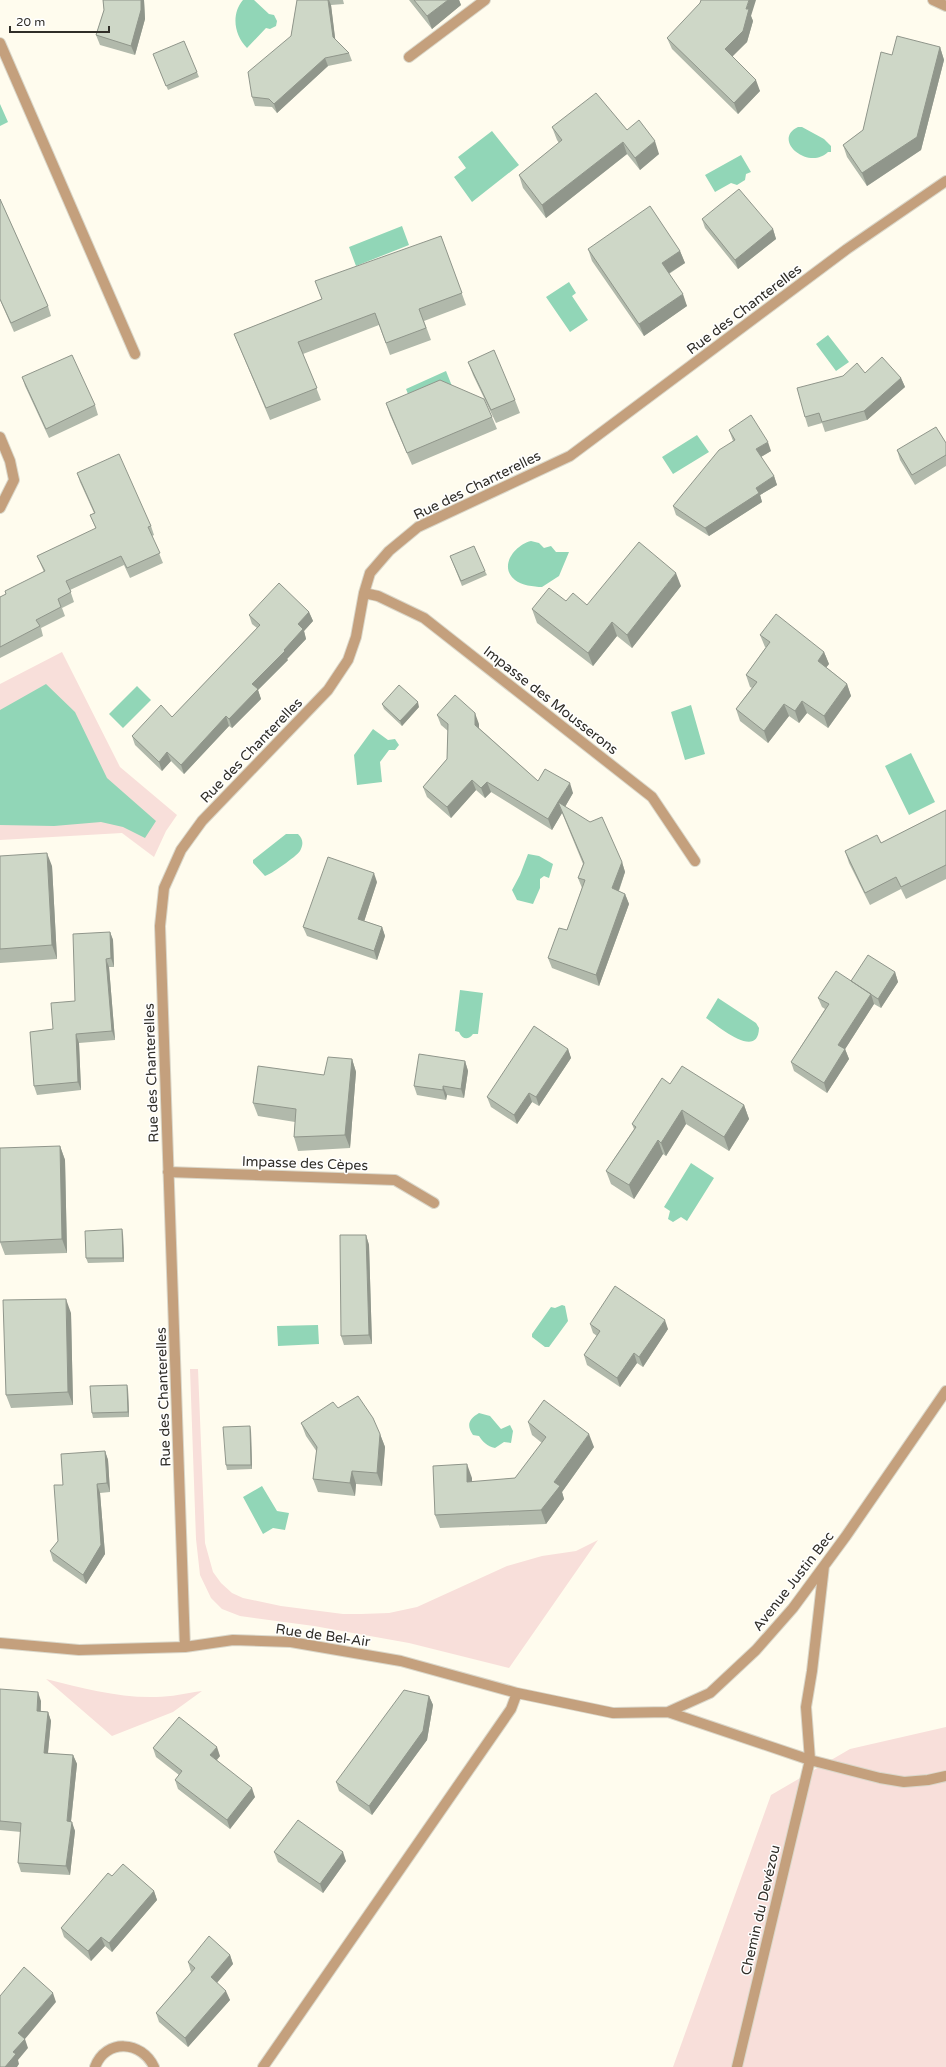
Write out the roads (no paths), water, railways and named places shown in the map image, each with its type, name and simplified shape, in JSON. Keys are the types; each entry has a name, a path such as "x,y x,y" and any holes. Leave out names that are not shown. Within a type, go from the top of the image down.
{"street":[{"path":"409,57 485,0"},
{"path":"933,0 946,6"},
{"path":"0,43 135,354"},
{"name":"Rue des Chanterelles","path":"186,1647 160,926 164,888 181,850 202,821 328,690 348,660 356,637 364,594 370,573 389,551 418,527 570,456 847,249 946,181"},
{"path":"0,437 10,461 14,480 0,508"},
{"name":"Impasse des Mousserons","path":"364,594 378,596 424,618 652,797 696,861"},
{"name":"Impasse des Cèpes","path":"168,1172 395,1180 434,1203"},
{"name":"Avenue Justin Bec","path":"517,1693 613,1713 668,1712 710,1693 756,1650 789,1613 824,1566 946,1391"},
{"name":"Chemin du Devézou","path":"737,2067 810,1760 806,1707 812,1671 824,1566"},
{"name":"Rue de Bel-Air","path":"0,1643 79,1650 186,1647 233,1640 291,1642 401,1661 517,1693"},
{"path":"263,2067 510,1709 517,1693"},
{"path":"668,1712 810,1760 880,1778 904,1782 928,1780 946,1776"},
{"path":"95,2067 99,2059 106,2052 122,2046 139,2050 146,2054 154,2067"}]}
